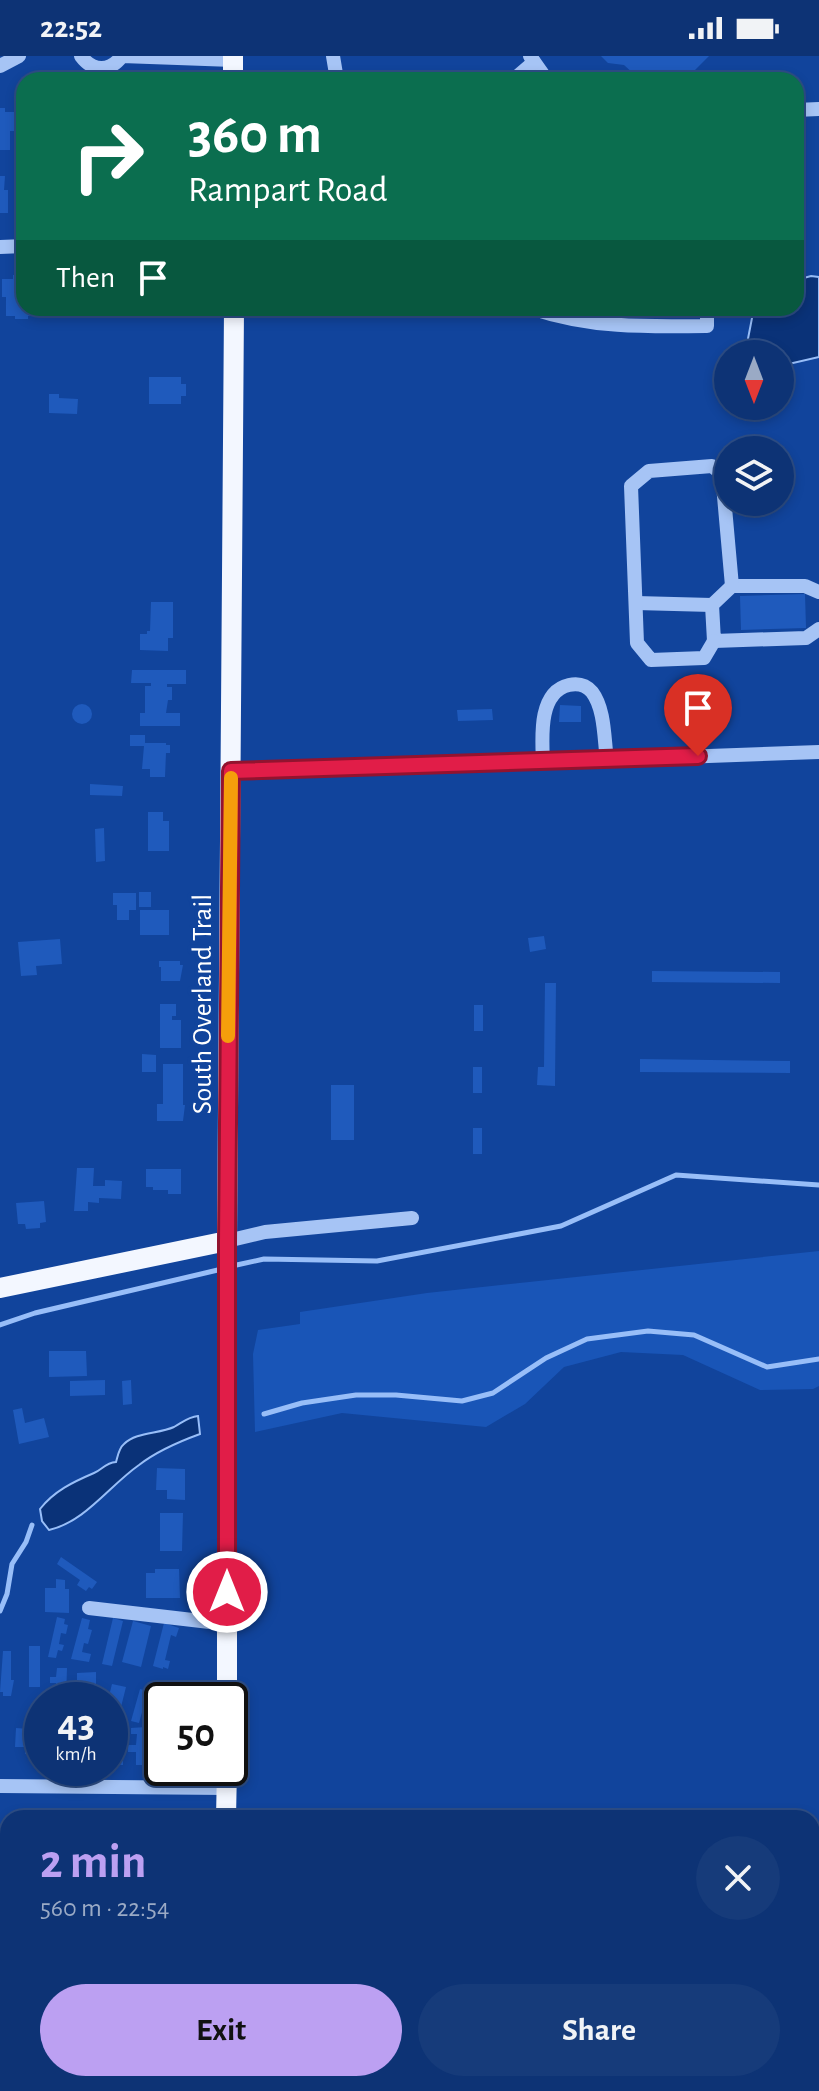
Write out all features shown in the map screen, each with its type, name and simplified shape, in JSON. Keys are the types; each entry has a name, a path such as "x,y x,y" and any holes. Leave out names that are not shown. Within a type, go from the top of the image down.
{"main road":[{"name":"South Overland Trail","path":"227,1682 234,316"},
{"path":"0,1288 227,1249"},
{"path":"226,1786 226,1810"}],"street":[{"path":"0,66 19,56"},
{"path":"81,56 99,72"},
{"path":"105,72 122,56 233,65"},
{"path":"564,316 592,323 636,327 707,326 707,316"},
{"path":"712,605 714,641 704,658 651,660 637,643 631,486 649,471 712,466 722,474 732,586"},
{"path":"636,603 712,605 732,586 805,586 819,592"},
{"path":"714,641 806,638 819,629"},
{"path":"543,762 544,715 548,703 557,691 574,684 590,690 597,702 607,760"},
{"path":"231,771 819,752"},
{"path":"227,1249 265,1232 412,1218"},
{"path":"89,1608 227,1624"},
{"path":"0,1786 144,1781"}],"shaded area":[{"path":"819,277 819,357 794,363 794,340 748,340 753,316 804,316 804,278"},
{"path":"819,1251 819,1386 813,1389 760,1390 683,1355 621,1352 564,1367 525,1404 486,1427 342,1413 255,1432 253,1354 258,1330 300,1324 300,1312 427,1293"},
{"path":"198,1416 200,1434 146,1460 74,1519 49,1530 42,1521 40,1509 51,1497 116,1462 121,1448 129,1440 174,1427"}],"building":[{"path":"601,56 709,56 693,72 632,72 624,65 608,63"},
{"path":"0,108 5,108 5,112 14,112 10,150 0,150"},
{"path":"0,176 5,176 8,213 0,213"},
{"path":"16,275 16,316 28,316 28,319 6,316 2,279 13,279"},
{"path":"149,377 181,377 181,384 186,384 186,396 181,396 181,404 149,404"},
{"path":"49,394 78,399 77,414 49,413"},
{"path":"805,594 806,628 741,630 740,596"},
{"path":"151,602 173,602 173,638 168,638 168,651 140,650 140,634 150,631"},
{"path":"132,670 186,670 186,684 167,684 167,687 172,687 172,700 168,700 166,713 180,713 180,726 140,726 140,713 145,713 145,686 151,686 151,683 131,683"},
{"path":"82,704 89,707 92,714 89,721 82,724 75,721 72,714 75,707"},
{"path":"560,705 581,706 581,722 559,722"},
{"path":"492,709 493,720 458,721 457,710"},
{"path":"130,735 145,735 145,743 170,745 170,753 166,753 165,777 150,777 150,769 142,769 144,746 130,746"},
{"path":"90,784 123,786 122,796 90,795"},
{"path":"148,812 163,812 163,821 169,821 169,851 148,851"},
{"path":"104,828 105,861 96,862 95,829"},
{"path":"139,892 151,892 151,907 139,907"},
{"path":"113,893 136,893 136,910 129,910 129,920 117,920"},
{"path":"140,910 169,910 169,935 140,935"},
{"path":"544,936 546,949 530,952 528,938"},
{"path":"60,939 62,964 36,966 37,975 21,976 18,942"},
{"path":"159,961 180,961 183,965 180,981 161,981"},
{"path":"652,971 780,972 780,983 652,982"},
{"path":"545,983 556,983 555,1086 537,1085 538,1067 544,1067"},
{"path":"160,1004 176,1004 176,1016 172,1016 172,1020 181,1020 181,1048 160,1048"},
{"path":"474,1005 483,1005 483,1031 474,1031"},
{"path":"142,1054 156,1055 156,1072 142,1072"},
{"path":"640,1059 790,1061 790,1073 640,1072"},
{"path":"163,1064 183,1064 183,1121 157,1121 157,1104 163,1104"},
{"path":"473,1067 482,1067 482,1093 473,1093"},
{"path":"331,1085 354,1085 354,1140 331,1140"},
{"path":"473,1128 482,1128 482,1154 473,1154"},
{"path":"77,1168 94,1168 93,1186 105,1186 105,1180 122,1181 121,1199 99,1198 99,1203 88,1202 88,1211 74,1211"},
{"path":"146,1169 181,1169 181,1194 168,1194 168,1190 146,1187"},
{"path":"44,1201 46,1222 40,1223 40,1228 26,1229 25,1224 18,1224 16,1203"},
{"path":"49,1351 86,1351 87,1376 49,1377"},
{"path":"105,1380 105,1395 70,1396 70,1381"},
{"path":"131,1380 132,1404 123,1405 122,1381"},
{"path":"22,1408 25,1423 44,1418 49,1437 19,1444 13,1410"},
{"path":"157,1468 185,1469 185,1500 167,1499 167,1490 156,1490"},
{"path":"160,1513 183,1513 182,1551 160,1551"},
{"path":"61,1557 97,1582 92,1589 89,1587 86,1591 77,1585 80,1580 57,1564"},
{"path":"155,1569 179,1569 180,1598 146,1598 146,1573 155,1573"},
{"path":"56,1579 65,1580 65,1589 69,1589 69,1613 45,1612 45,1588 56,1588"},
{"path":"57,1617 65,1619 64,1624 68,1625 66,1634 61,1633 59,1644 64,1645 62,1651 58,1650 56,1658 48,1657"},
{"path":"82,1618 90,1620 88,1629 92,1630 82,1652 91,1654 89,1662 71,1659"},
{"path":"113,1618 123,1621 112,1666 102,1664"},
{"path":"133,1621 151,1626 141,1667 122,1662"},
{"path":"164,1623 179,1628 176,1637 171,1635 165,1660 170,1661 168,1669 153,1666"},
{"path":"29,1646 40,1646 40,1682 29,1682"},
{"path":"3,1651 11,1651 11,1680 14,1680 11,1696 3,1696 0,1692"},
{"path":"57,1668 67,1668 67,1682 50,1682 50,1677 56,1677"},
{"path":"96,1672 96,1682 77,1682 77,1673"},
{"path":"140,1689 144,1690 139,1723 131,1721"},
{"path":"144,1727 144,1765 136,1765 136,1752 128,1752 128,1745 136,1745 137,1734 131,1734 131,1728"},
{"path":"16,1728 24,1729 24,1747 15,1747"}],"waterway":[{"path":"232,1266 264,1259 377,1261 561,1226 676,1175 819,1185"},
{"path":"0,1325 35,1313 222,1269"},
{"path":"264,1414 302,1403 356,1395 462,1401 493,1393 546,1358 587,1339 648,1331 694,1335 767,1367 819,1359"},
{"path":"0,1611 7,1594 12,1564 26,1542 32,1525"}],"slow traffic":[{"path":"228,1036 231,778"}],"route":[{"path":"227,1592 231,771 698,756"}]}
